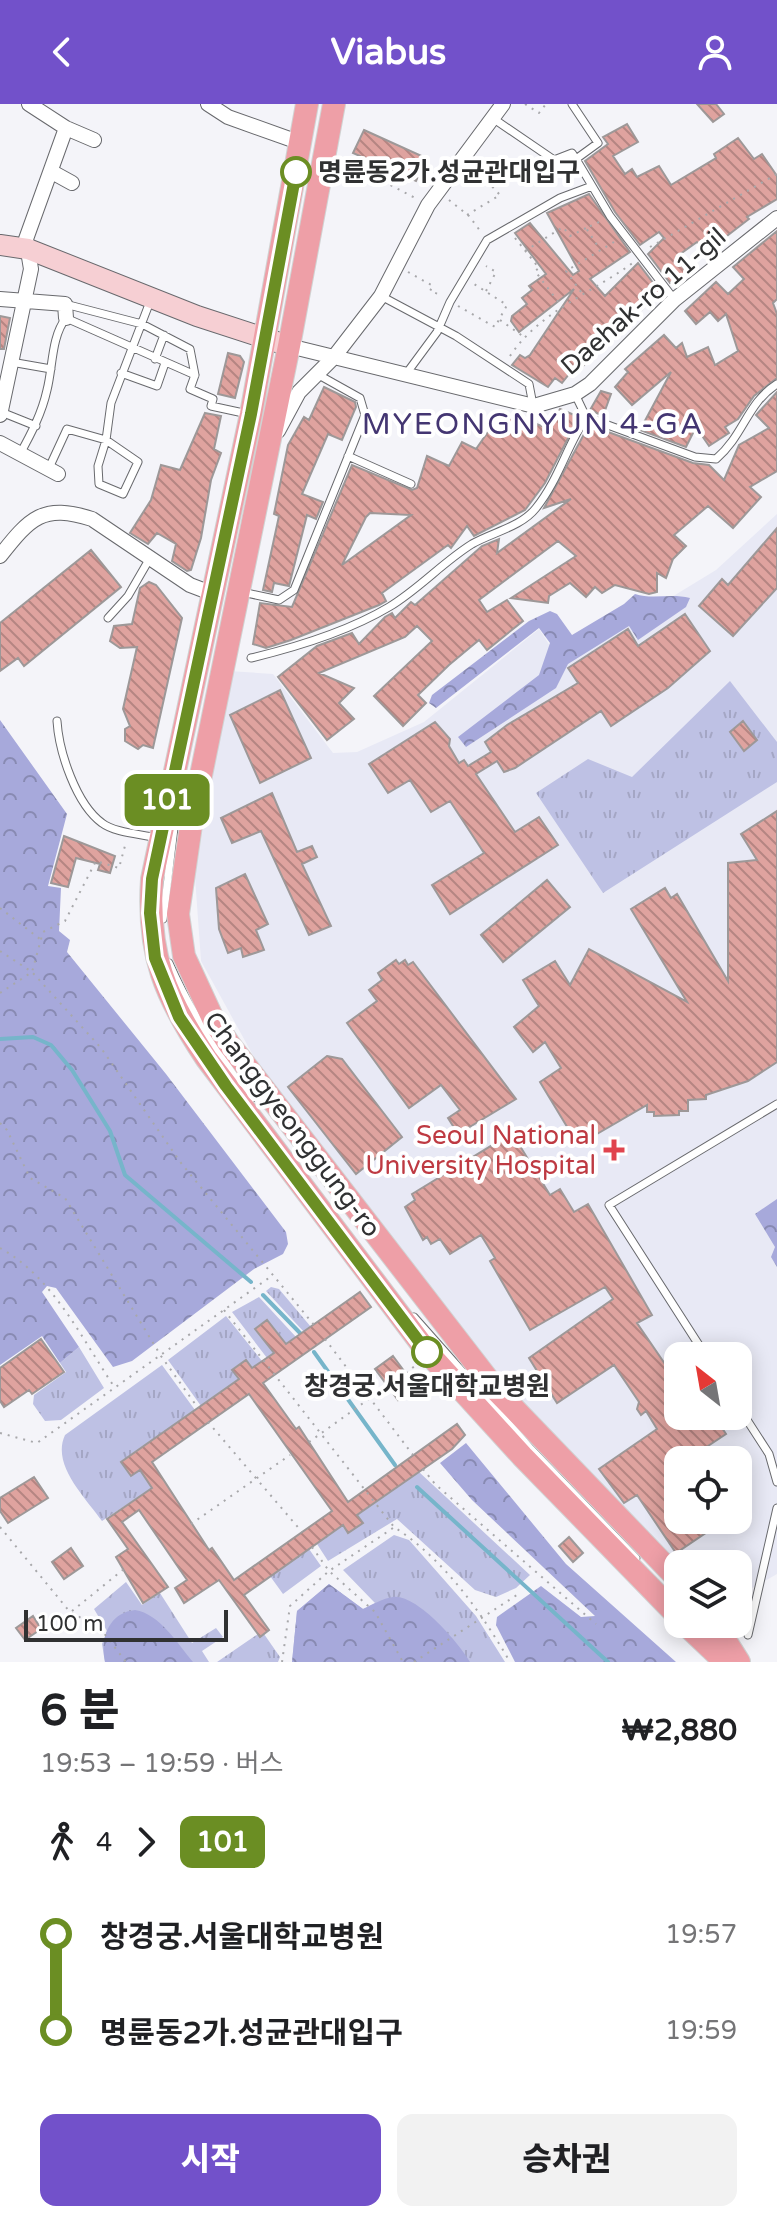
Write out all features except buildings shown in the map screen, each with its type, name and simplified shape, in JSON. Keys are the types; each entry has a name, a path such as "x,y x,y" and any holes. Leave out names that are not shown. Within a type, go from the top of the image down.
{"main road":[{"name":"Changgyeonggung-ro","path":"307,104 251,414 159,839 151,890 153,949 160,975 186,1028 429,1354 522,1456 664,1601"},
{"name":"Changgyeonggung-ro","path":"334,104 289,346 192,819 178,914 184,956 229,1044 497,1391 664,1564"},
{"path":"700,1638 725,1662"},
{"path":"724,1638 739,1662"}],"street":[{"path":"29,104 66,128 94,140"},
{"path":"208,104 228,117 301,143"},
{"path":"268,449 299,392 334,357 381,296 428,205 503,104"},
{"path":"1,414 21,303 31,269 26,239 66,128"},
{"path":"52,172 72,183"},
{"name":"Daehak-ro 11-gil","path":"534,406 575,394 590,384 674,300 777,218"},
{"path":"0,245 28,249 265,340 534,406"},
{"path":"0,299 66,311"},
{"path":"0,443 54,471"},
{"path":"0,556 19,532 54,511 92,519 152,556 190,585 211,593"}],"lane":[{"path":"572,104 598,143 576,159"},
{"path":"494,119 554,160 572,153 610,216 674,300"},
{"path":"406,374 439,326 487,240 560,198 592,186"},
{"path":"381,296 439,326 529,384 534,406"},
{"path":"54,471 67,429 106,440 138,462 123,494 99,484 98,466 106,440 111,403 152,299"},
{"path":"66,311 142,324 190,349 195,375 190,389 213,399 211,406 251,414"},
{"path":"66,311 131,349 195,375"},
{"path":"20,454 36,426 47,393 59,328 66,311"},
{"path":"155,359 164,335"},
{"path":"11,362 51,369"},
{"path":"121,373 157,386 165,363"},
{"path":"237,592 279,600 294,590 365,415 360,398 316,373"},
{"path":"575,394 586,417 695,457 716,459 744,427 758,395 777,384"},
{"path":"1,414 36,426"},
{"path":"251,658 338,631 389,607 468,547 494,531 516,524 534,511 550,487 572,437 586,417"},
{"path":"348,456 411,484"},
{"path":"229,512 233,519 166,876 163,932 168,959 187,1004 215,1052 254,1103"},
{"path":"108,618 128,596 152,556"},
{"path":"57,721 66,767 91,811 104,825 159,839"},
{"path":"697,1342 609,1205 777,1104"},
{"path":"290,1152 416,1318 531,1449 654,1577 656,1593"},
{"path":"752,1428 769,1454 777,1482"},
{"path":"752,1617 777,1508"}],"path":[{"path":"525,104 539,113 546,104"},
{"path":"326,151 428,205"},
{"path":"465,159 500,195 467,215"},
{"name":"Daehak-ro 11-gil","path":"502,368 525,338 562,307 689,222 777,174"},
{"path":"439,192 467,215 487,240"},
{"path":"524,252 563,227 570,236 610,216"},
{"path":"507,228 539,268 535,271 562,307"},
{"path":"586,228 600,249"},
{"path":"582,293 566,271 626,236"},
{"path":"475,260 496,272 485,292"},
{"path":"397,266 433,286 430,291 495,327 507,305 465,277"},
{"path":"499,319 525,338"},
{"path":"0,993 32,972 43,932 65,921 96,861 119,868 129,831"},
{"path":"0,908 41,940"},
{"path":"0,951 32,972 101,1048 181,1163 314,1325"},
{"path":"0,1123 7,1130 30,1178 65,1198 161,1356 198,1408"},
{"path":"0,1248 22,1260 43,1281 116,1389"},
{"path":"0,1433 37,1443 274,1274"},
{"path":"224,1310 394,1527 420,1544 485,1619 510,1662"},
{"path":"325,1339 413,1455"},
{"path":"309,1442 387,1386"},
{"path":"208,1422 302,1532"},
{"path":"191,1524 290,1455"},
{"path":"423,1469 435,1484 596,1624"},
{"path":"0,1527 70,1612 100,1628 126,1662"},
{"path":"282,1662 290,1606 329,1571 394,1527"},
{"path":"312,1547 329,1571 375,1612 403,1662"},
{"path":"70,1612 124,1569"},
{"path":"414,1662 485,1619 520,1593"}],"shaded area":[{"path":"777,514 777,1574 752,1588 752,1550 664,1550 532,1422 265,1077 201,961 195,877 229,671 273,674 333,753 357,752 424,722 539,629 562,664 716,570"}],"green space":[{"path":"635,594 690,598 686,607 638,640 629,626 568,664 556,688 466,747 458,737 539,675 550,643 539,628 436,708 429,703 432,695 529,621 550,611 557,614 572,635"},
{"path":"730,681 777,742 777,782 603,893 536,793 588,759 632,777"},
{"path":"0,720 67,814 48,886 61,888 59,931 70,940 67,952 166,1074 286,1232 288,1244 283,1254 254,1269 132,1361 113,1367 56,1288 47,1286 42,1292 79,1347 60,1363 42,1336 0,1365"},
{"path":"777,1199 777,1267 771,1257 775,1247 755,1214"},
{"path":"271,1287 279,1289 311,1327 304,1332 266,1291"},
{"path":"259,1297 296,1337 267,1358 232,1312"},
{"path":"226,1316 262,1361 252,1368 246,1360 233,1369 239,1379 201,1406 168,1360"},
{"path":"79,1347 104,1388 61,1420 45,1421 33,1404 34,1395 66,1372 60,1363"},
{"path":"162,1365 195,1410 122,1461 131,1476 140,1470 152,1488 102,1521 66,1469 62,1446 65,1435"},
{"path":"466,1443 566,1564 676,1662 515,1662 496,1625 497,1617 541,1586 581,1617 595,1616 472,1500 440,1463"},
{"path":"419,1472 530,1575 516,1588 496,1597 475,1590 397,1519 328,1561 317,1544 343,1525 348,1533 362,1523 357,1515"},
{"path":"394,1535 409,1540 476,1616 505,1662 292,1662 297,1611 329,1584 363,1609 375,1603 343,1570"},
{"path":"309,1549 321,1566 283,1594 270,1576"},
{"path":"126,1582 142,1605 160,1593 192,1643 216,1628 223,1637 202,1651 209,1662 105,1662 102,1644 107,1631 94,1609"},
{"path":"329,1584 363,1609 393,1597 414,1603 447,1632 470,1662 292,1662 297,1611"},
{"path":"135,1610 160,1623 193,1662 105,1662 104,1645 108,1628 118,1616"},
{"path":"258,1634 264,1634 280,1657 278,1662 217,1662"}],"waterway":[{"path":"0,1039 33,1037 51,1045 72,1070 110,1131 125,1175 251,1282"},
{"path":"263,1295 301,1334"},
{"path":"314,1352 395,1465"},
{"path":"417,1487 608,1662"}],"bus line":[{"name":"101","path":"296,172 251,414 152,879 152,940 160,975 179,1017 206,1058 427,1352"}],"place":[{"name":"명륜동2가.성균관대입구","path":"296,172"},
{"name":"Seoul National University Hospital","path":"614,1150"},
{"name":"창경궁.서울대학교병원","path":"427,1352"}],"district":[{"name":"MYEONGNYUN 4-GA","path":"533,424"}]}
